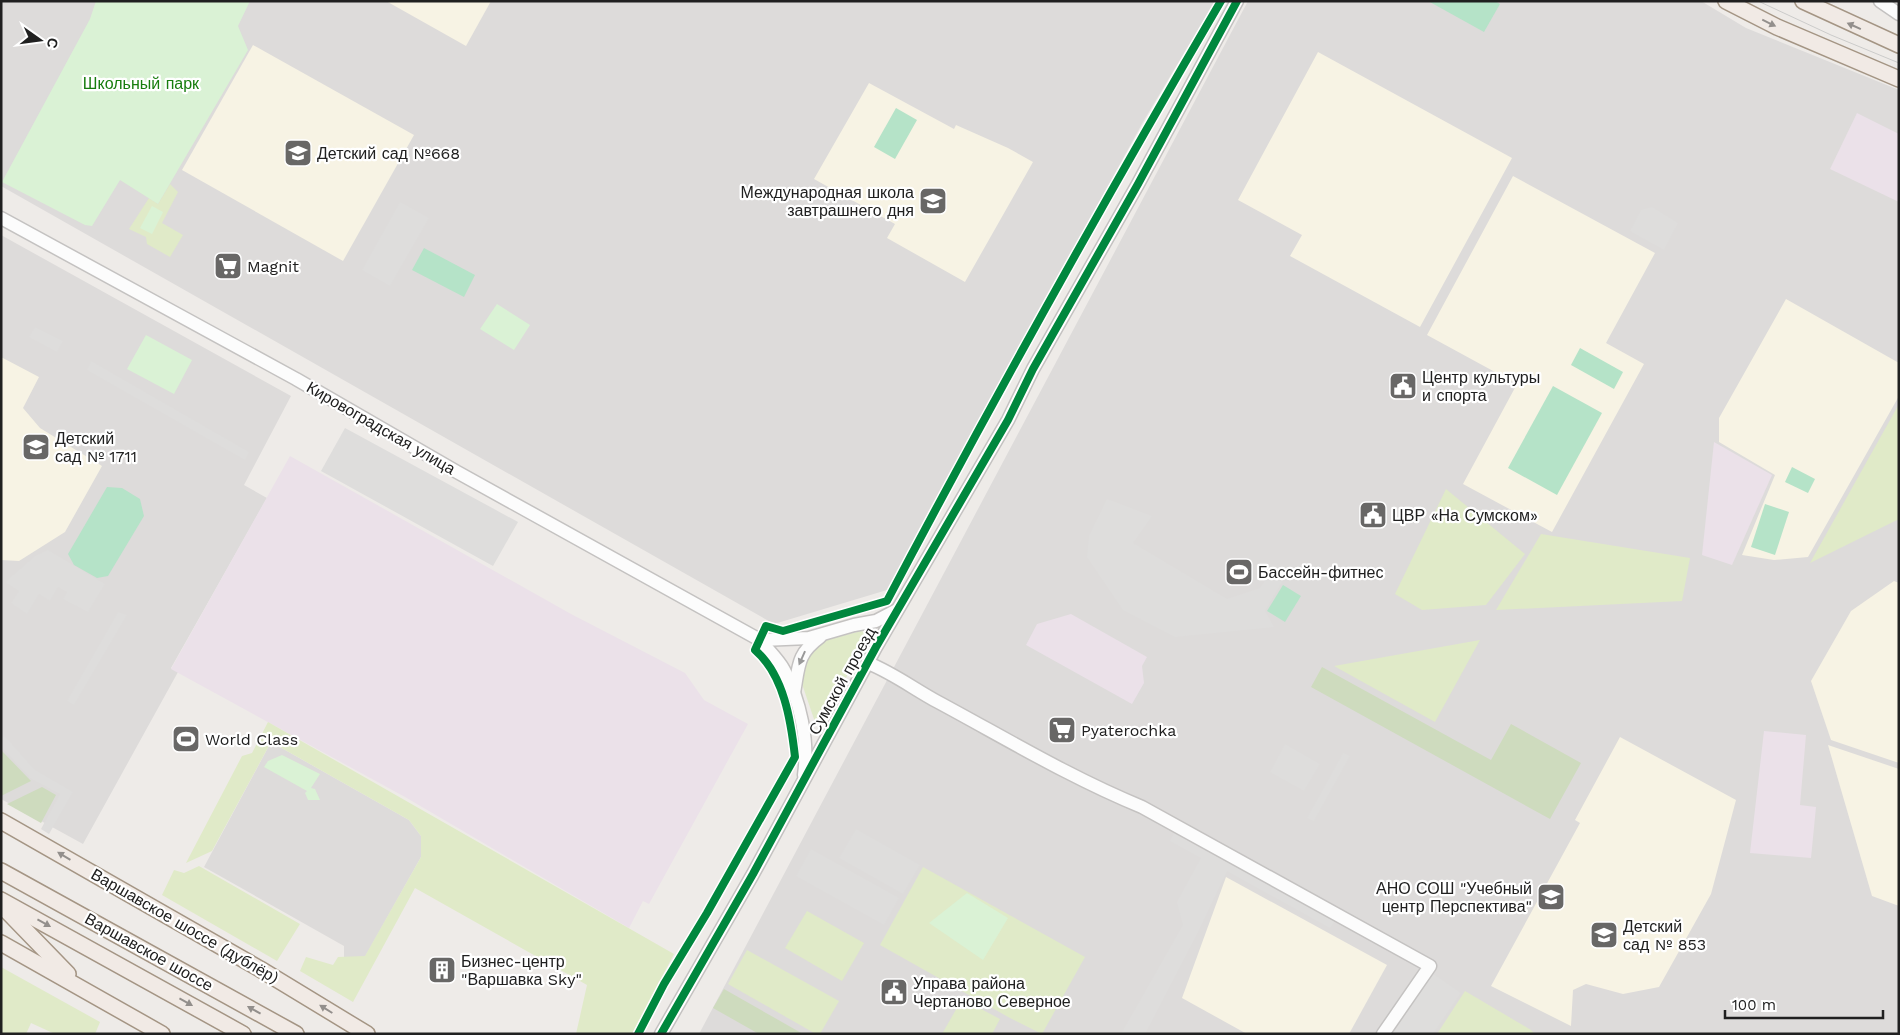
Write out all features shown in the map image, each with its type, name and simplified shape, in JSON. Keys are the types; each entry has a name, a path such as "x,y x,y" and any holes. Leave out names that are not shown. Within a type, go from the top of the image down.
{"main road":[{"path":"1726,1 1777,27 1899,79"},
{"path":"1803,1 1899,45"},
{"name":"Варшавское шоссе (дублёр)","path":"1,821 260,969 367,1034"},
{"name":"Варшавское шоссе","path":"1,871 296,1033"},
{"name":"Варшавское шоссе","path":"1,900 243,1034"},
{"path":"1,905 56,963 115,1007"},
{"path":"1,943 162,1034"}],"street":[{"name":"Сумской проезд","path":"661,1034 803,784 830,730 876,647 1008,420 1033,369 1138,184 1238,1"},
{"path":"1880,1 1899,14"},
{"name":"Кировоградская улица","path":"1,218 296,379 457,472 760,640"},
{"path":"760,640 799,640 854,625 866,624 887,617 900,608"},
{"path":"854,625 873,628 876,634 876,647"},
{"path":"794,692 800,659 808,646 826,633"},
{"path":"760,640 781,665 794,692 805,747 803,784"},
{"path":"868,662 893,674 914,688 1038,757 1105,792 1142,807 1430,966 1383,1034"},
{"path":"800,718 812,735 823,735 830,730"}],"shaded area":[{"path":"1,1 1215,1 1143,122 887,590 774,624 1,186"},
{"path":"386,1 491,1 466,46"},
{"path":"1248,1 1701,1 1746,28 1899,90 1899,1034 699,1034"},
{"name":"Детский сад №668","path":"253,45 414,135 343,261 182,170"},
{"path":"1318,52 1512,158 1420,327 1290,256 1302,235 1238,200"},
{"name":"Международная школа завтрашнего дня","path":"869,83 954,129 956,125 1008,148 1033,162 965,282 887,238 895,224 814,179"},
{"path":"1857,113 1899,134 1899,202 1830,169"},
{"path":"1513,176 1655,253 1606,343 1644,364 1552,532 1463,484 1517,384 1427,335"},
{"path":"400,202 429,218 390,286 362,270"},
{"path":"1652,207 1678,223 1664,250 1630,231 1641,210"},
{"path":"1,235 291,396 244,485 267,498 171,668 178,672 83,844 1,799"},
{"path":"1786,299 1899,363 1899,396 1808,557 1774,560 1742,555 1775,475 1719,442 1719,418"},
{"path":"35,327 63,341 57,352 29,337"},
{"name":"Детский сад № 1711","path":"1,357 39,377 23,408 40,428 102,466 65,532 19,561 1,560"},
{"path":"91,361 249,452 245,460 87,370"},
{"path":"345,428 518,522 493,566 321,471"},
{"path":"1714,442 1772,475 1732,565 1702,555"},
{"path":"290,456 571,614 685,673 704,700 748,724 649,904 643,901 629,928 405,797 171,669"},
{"path":"1107,499 1152,516 1133,543 1227,599 1260,588 1269,575 1282,582 1265,611 1274,627 1175,637 1123,610 1087,557 1089,536"},
{"path":"48,550 105,584 88,612 63,599 67,592 58,587 50,601 39,594 27,614 11,603 19,591 5,582 35,556"},
{"path":"1894,581 1899,583 1899,763 1831,740 1811,681 1851,611"},
{"path":"118,612 127,615 74,705 67,701"},
{"path":"1071,614 1147,657 1142,666 1144,683 1132,704 1026,645 1037,624"},
{"path":"1764,731 1806,735 1800,805 1816,807 1811,858 1750,853"},
{"path":"4,735 35,770 73,792 49,834 41,829 60,794 30,778 1,747 1,739"},
{"name":"Детский сад № 853","path":"1620,737 1736,800 1711,894 1659,987 1623,994 1586,984 1573,990 1571,1026 1491,986 1580,823 1575,820"},
{"path":"271,742 409,820 421,836 421,857 365,957 344,957 344,946 204,867"},
{"path":"1285,744 1320,764 1304,791 1270,772"},
{"path":"1828,745 1899,769 1899,906 1872,896"},
{"path":"1343,753 1350,756 1314,821 1307,818"},
{"path":"1177,827 1338,916 1330,928 1227,871 1198,932 1145,1034 1121,1034 1183,925 1177,902 1201,858 1170,841"},
{"path":"856,829 920,865 903,894 839,858"},
{"path":"811,849 899,898 884,925 796,876"},
{"path":"1226,877 1387,965 1349,1034 1247,1034 1182,998"},
{"path":"1432,973 1461,993 1433,1034 1387,1034"}],"green space":[{"name":"Школьный парк","path":"96,1 250,1 238,26 248,50 158,204 120,180 92,226 85,225 2,182 90,19"},
{"path":"1428,1 1495,1 1500,4 1484,32"},
{"path":"896,108 917,120 895,159 874,147"},
{"path":"170,184 178,192 162,223 183,235 170,257 147,244 146,237 129,229 149,198 158,204"},
{"path":"152,206 163,212 152,234 140,228"},
{"path":"424,248 475,275 464,297 412,270"},
{"path":"497,304 530,325 514,350 480,329"},
{"path":"146,335 192,360 174,394 127,369"},
{"path":"1580,348 1623,372 1614,389 1571,365"},
{"path":"1553,386 1602,413 1557,495 1508,468"},
{"path":"1899,404 1899,519 1810,563"},
{"path":"1792,467 1815,479 1808,493 1785,482"},
{"path":"107,487 122,488 140,499 144,516 108,576 97,578 74,565 68,554"},
{"path":"1446,489 1525,554 1486,605 1422,610 1395,594"},
{"path":"1765,504 1789,512 1775,555 1751,547"},
{"path":"1541,534 1690,558 1682,601 1496,610"},
{"path":"1283,585 1301,596 1285,622 1267,611"},
{"path":"861,631 867,633 867,640 823,719 815,722 801,681 801,663 823,641"},
{"path":"1480,640 1435,722 1334,666"},
{"path":"1322,667 1491,760 1511,724 1581,763 1550,819 1311,687"},
{"path":"268,722 674,954 632,1034 576,1034 587,985 415,888 353,1002 300,971 306,957 333,965 338,957 365,956 421,857 421,836 409,820 271,742 212,851 186,863 242,756 252,753"},
{"path":"1,750 31,781 1,796"},
{"path":"282,755 320,774 311,788 315,789 320,800 308,800 305,793 307,791 264,767 268,761"},
{"path":"42,787 56,795 41,823 7,804"},
{"path":"199,866 300,924 277,961 162,895 174,870 184,873"},
{"path":"923,867 1085,957 1042,1034 880,945"},
{"path":"967,893 1008,918 983,960 929,923"},
{"path":"807,911 864,943 842,981 785,948"},
{"path":"747,950 839,1001 820,1034 816,1034 728,984"},
{"path":"1,967 100,1022 95,1034 55,1034 31,1023 26,1034 1,1034"},
{"path":"724,989 803,1034 759,1034 713,1008"},
{"path":"1465,991 1531,1030 1535,1034 1437,1034"},
{"path":"962,999 1000,1019 992,1034 942,1034"}],"tram line":[{"path":"1758,1 1831,35 1899,63"}],"cycle path":[{"path":"638,1034 664,984 707,913 795,757 788,714 779,685 765,660 755,650 766,626 783,631 887,601 1051,299 1221,1"},
{"path":"661,1034 753,874 876,647 1008,420 1033,369 1138,184 1237,1"}],"place":[{"name":"Детский сад №668","path":"298,153"},
{"name":"Международная школа завтрашнего дня","path":"933,201"},
{"name":"Magnit","path":"228,266"},
{"name":"Центр культуры и спорта","path":"1403,386"},
{"name":"Детский сад № 1711","path":"36,447"},
{"name":"ЦВР «На Сумском»","path":"1373,515"},
{"name":"Бассейн-фитнес","path":"1239,572"},
{"name":"Pyaterochka","path":"1062,730"},
{"name":"World Class","path":"186,739"},
{"name":"АНО СОШ \"Учебный центр Перспектива\"","path":"1551,897"},
{"name":"Детский сад № 853","path":"1604,935"},
{"name":"Бизнес-центр \"Варшавка Sky\"","path":"442,970"},
{"name":"Управа района Чертаново Северное","path":"894,992"}]}
